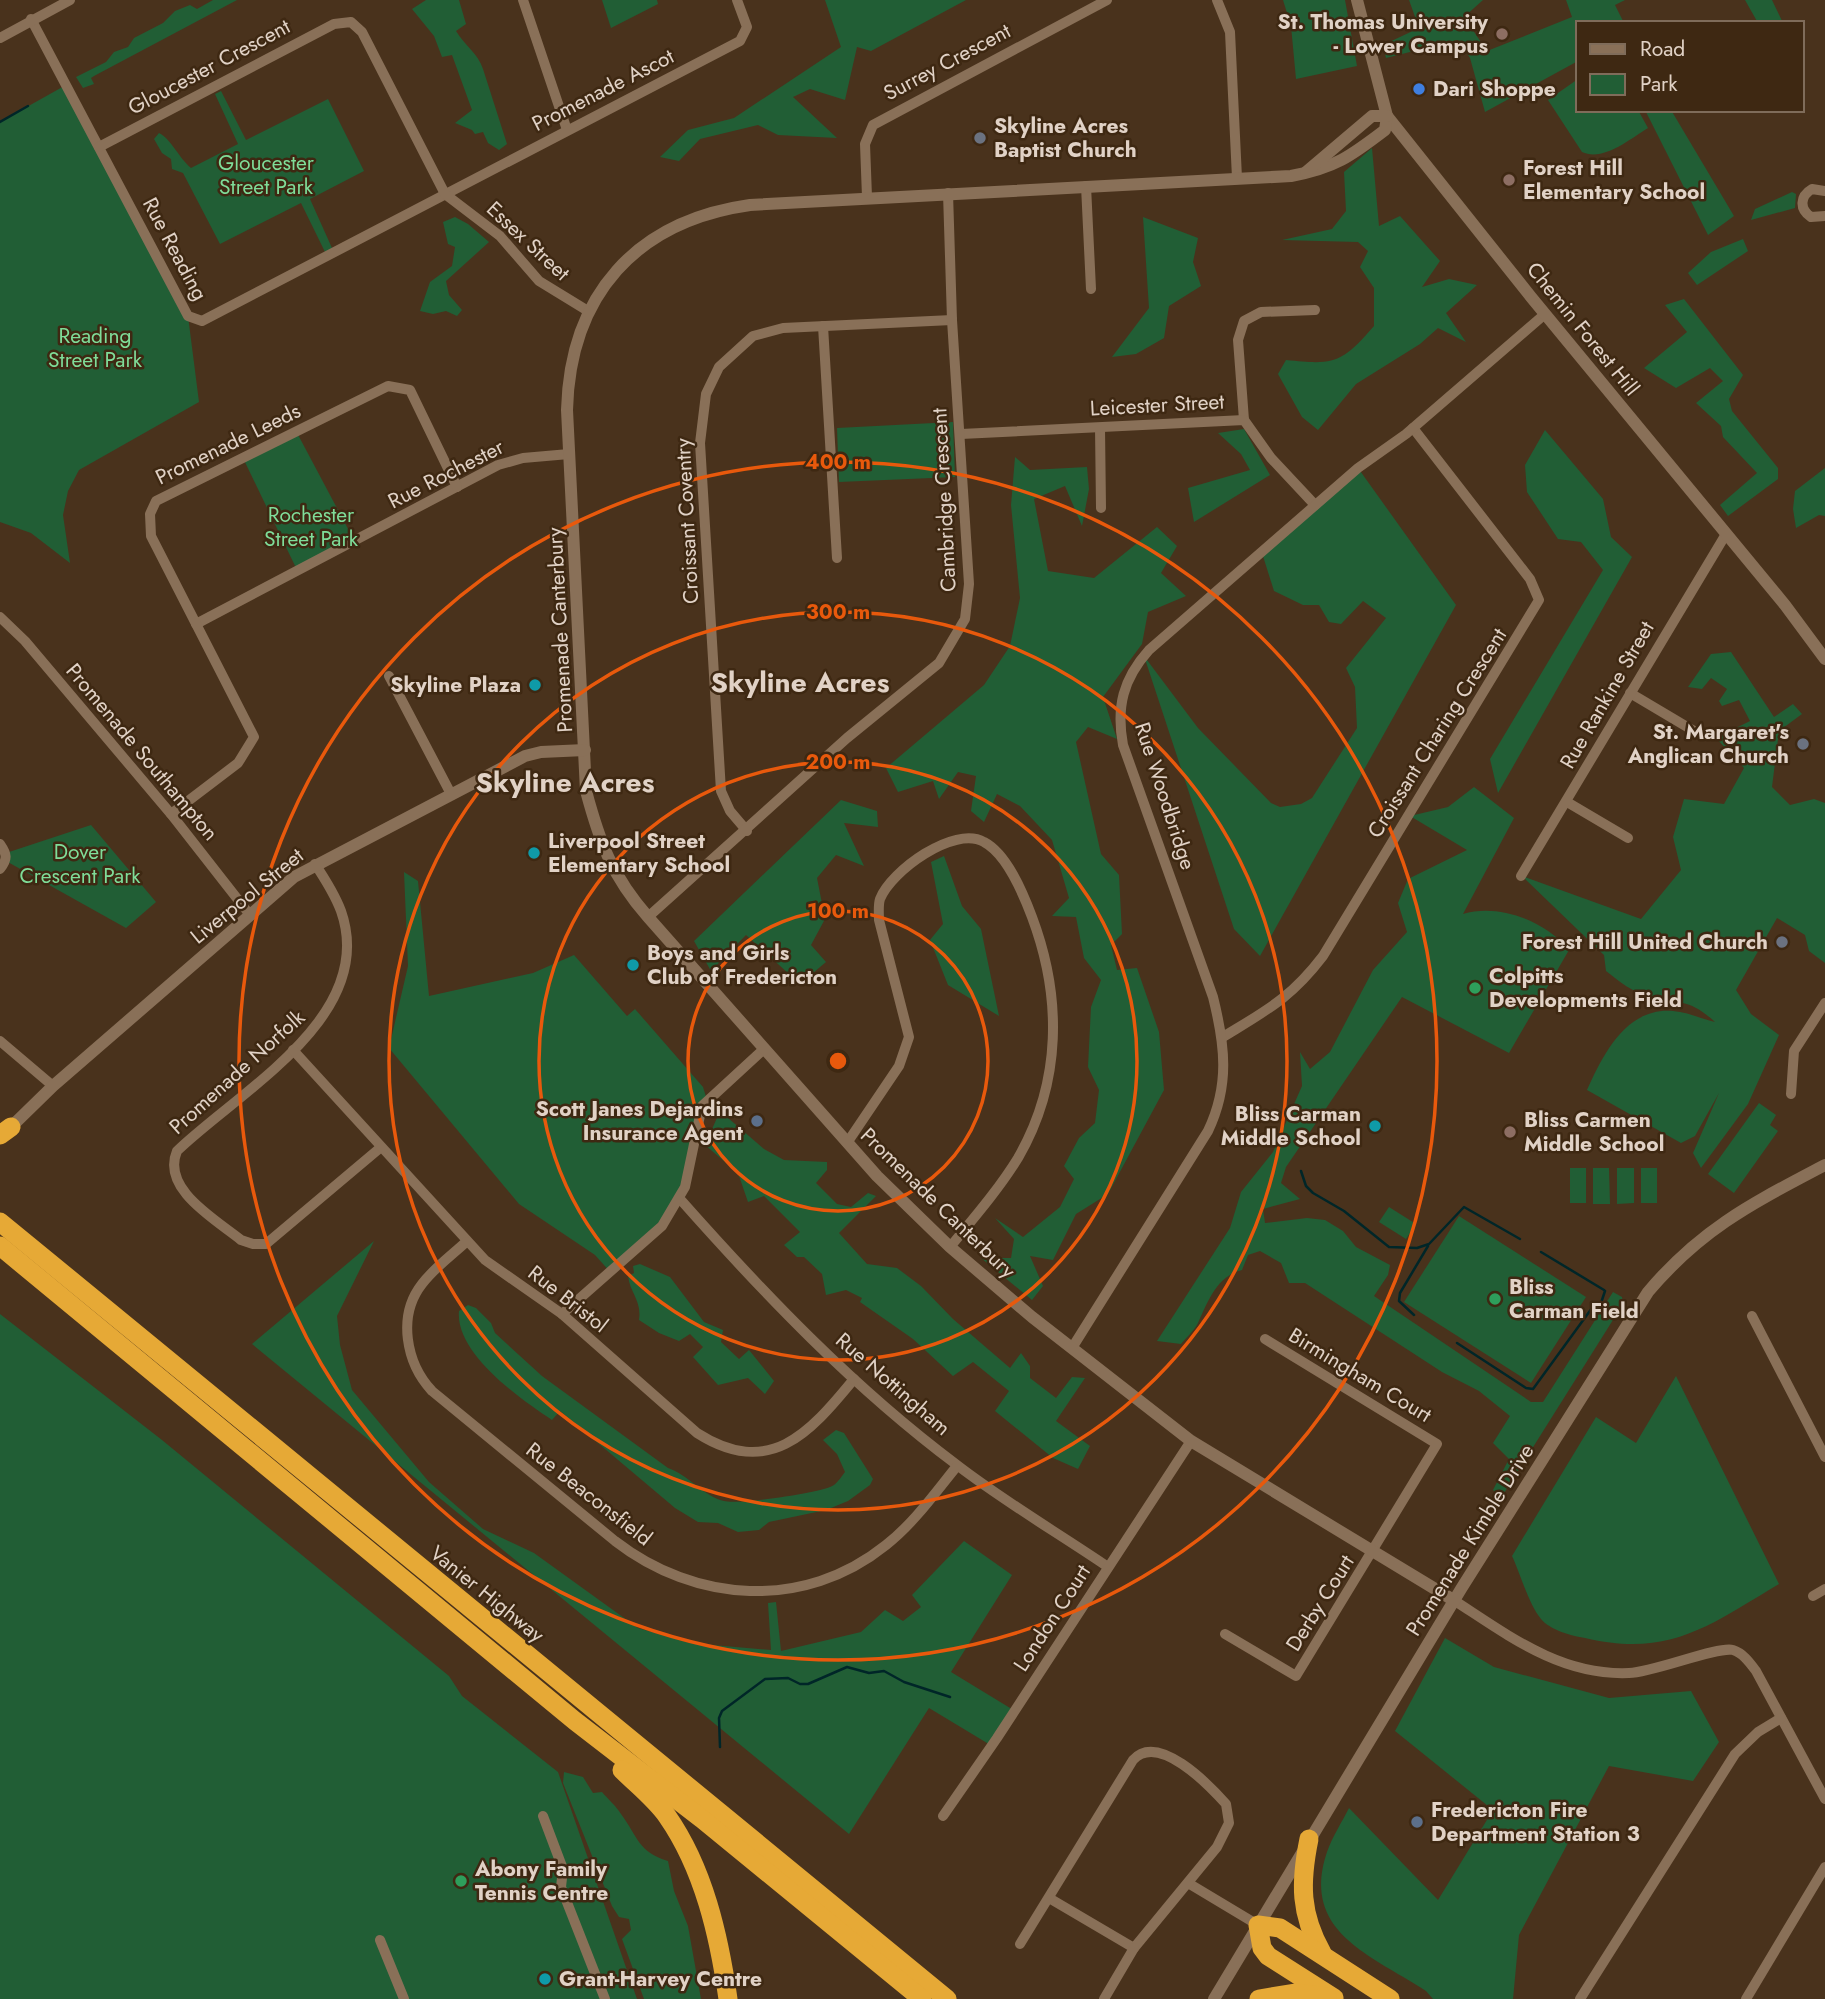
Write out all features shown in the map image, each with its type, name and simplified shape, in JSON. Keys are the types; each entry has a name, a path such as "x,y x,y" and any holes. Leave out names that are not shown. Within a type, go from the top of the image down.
{"highway":[{"name":"Vanier Highway","path":"0,1223 947,1999"},
{"name":"Vanier Highway","path":"0,1245 575,1721 702,1819 922,1999"},
{"path":"575,1721 666,1815 689,1854 710,1907 728,1999"},
{"path":"1309,1839 1301,1895 1304,1915 1325,1957"},
{"path":"1335,1998 1268,1956 1262,1948 1258,1925 1279,1928 1390,1999"},
{"path":"1259,1999 1295,1993 1335,1998"}],"street":[{"path":"0,38 70,0"},
{"path":"523,0 567,130"},
{"name":"Promenade Ascot","path":"445,194 740,41 747,27 737,0"},
{"name":"Surrey Crescent","path":"867,197 864,144 873,125 1107,0"},
{"path":"1217,0 1230,32 1237,178"},
{"name":"Chemin Forest Hill","path":"1357,0 1387,116 1825,659"},
{"name":"Rue Reading","path":"31,19 188,316 194,320 209,318 445,194"},
{"name":"Gloucester Crescent","path":"99,147 334,24 351,22 362,32 445,194"},
{"path":"1303,174 1372,116 1387,116"},
{"name":"Promenade Canterbury","path":"1387,116 1385,130 1351,155 1322,171 1303,174 751,205 691,218 638,249 615,272 588,311 572,357 568,384 569,454 586,792 599,842 616,876 648,917 847,1143 950,1247 1072,1348 1192,1441 1455,1601"},
{"path":"1086,186 1091,289"},
{"path":"1825,191 1818,188 1808,191 1802,203 1804,211 1811,217 1825,216"},
{"name":"Cambridge Crescent","path":"648,917 747,831 847,738 939,663 965,619 969,584 952,320 948,193"},
{"name":"Essex Street","path":"445,194 500,236 539,281 588,311"},
{"path":"1244,420 1238,340 1244,321 1261,312 1315,310"},
{"name":"Rue Woodbridge","path":"1072,1348 1212,1123 1223,1092 1223,1037 1213,997 1123,745 1120,708 1124,687 1134,667 1149,650 1358,468 1413,428 1545,314"},
{"name":"Croissant Coventry","path":"747,831 730,811 721,791 700,443 706,394 719,367 753,336 783,328 952,320"},
{"path":"823,326 837,558"},
{"name":"Promenade Leeds","path":"171,814 238,763 254,737 151,536 150,514 156,501 388,386 410,390 457,487"},
{"name":"Leicester Street","path":"961,434 1244,420 1271,457 1315,505"},
{"path":"1100,428 1101,508"},
{"name":"Croissant Charing Crescent","path":"1223,1037 1277,1004 1300,986 1323,956 1531,618 1539,600 1530,579 1413,428"},
{"name":"Rue Rochester","path":"196,624 510,460 569,454"},
{"name":"Rue Rankine Street","path":"1521,876 1726,534"},
{"name":"Promenade Southampton","path":"0,617 25,641 171,814 250,915"},
{"path":"388,676 451,794"},
{"path":"1630,693 1694,731"},
{"name":"Liverpool Street","path":"6,1131 53,1086 294,877 525,756 541,752 585,750"},
{"path":"1567,802 1628,838"},
{"path":"847,1143 899,1066 909,1037 879,920 880,901 899,874 947,841 963,836 982,840 996,850 1015,881 1047,956 1054,1051 1041,1104 1017,1158 950,1247"},
{"path":"0,844 6,853 6,861 0,869"},
{"name":"Promenade Norfolk","path":"315,864 341,911 345,956 338,990 328,1011 293,1050 177,1151 172,1165 180,1188 241,1240 266,1244 380,1148"},
{"path":"1791,1094 1794,1051 1825,1003"},
{"path":"0,1041 53,1086"},
{"path":"562,1314 662,1226 680,1199 702,1106 764,1049"},
{"name":"Rue Bristol","path":"293,1050 485,1260 562,1314 697,1433 722,1448 754,1452 788,1444 816,1423 854,1379"},
{"name":"Promenade Kimble Drive","path":"1214,1999 1455,1601 1642,1303 1681,1254 1733,1214 1825,1165"},
{"name":"Rue Nottingham","path":"680,1199 754,1282 854,1379 957,1466 1108,1567"},
{"name":"Rue Beaconsfield","path":"466,1242 422,1283 411,1304 407,1331 415,1369 432,1391 615,1541 646,1563 673,1577 714,1588 754,1591 772,1591 822,1580 848,1569 884,1547 903,1531 957,1466"},
{"path":"1752,1317 1825,1457"},
{"name":"Birmingham Court","path":"1265,1339 1437,1444 1375,1551"},
{"name":"London Court","path":"943,1816 1192,1441"},
{"name":"Derby Court","path":"1225,1634 1296,1676 1375,1551"},
{"path":"1813,1596 1825,1589"},
{"path":"1455,1601 1544,1657 1583,1668 1630,1673 1664,1667 1709,1652 1732,1650 1742,1655 1756,1671 1825,1799"},
{"path":"1580,1999 1735,1754 1758,1732 1781,1718"},
{"path":"1020,1944 1133,1760 1144,1751 1167,1753 1219,1797 1230,1813 1226,1833 1134,1948 1104,1999"},
{"path":"542,1816 563,1869 561,1886 605,1999"},
{"path":"1746,1999 1825,1867"},
{"path":"1188,1883 1258,1925"},
{"path":"1049,1898 1134,1948"},
{"path":"380,1940 404,1999"}],"green space":[{"path":"213,0 237,0 94,76 91,78 94,84 83,88 76,77 106,62 114,52 128,47 134,38 163,23 175,11 190,5 197,9"},
{"path":"426,0 459,0 466,24 456,31 478,58 483,69 507,144 499,150 488,143 483,132 475,134 455,123 472,110 452,55 442,57 434,36 412,9"},
{"path":"602,0 657,0 658,4 611,28"},
{"path":"825,0 966,0 871,51 857,47 845,100 810,89 793,97 837,138 778,135 758,125 700,139 679,161 660,157 688,130 734,118 841,47"},
{"path":"1283,0 1345,0 1357,66 1296,79 1291,26"},
{"path":"1409,0 1483,0 1464,17 1487,51 1572,17 1566,0 1625,0 1615,5 1623,21 1576,21 1576,62 1485,112 1470,58 1458,40 1386,58 1383,45 1419,28"},
{"path":"1745,0 1772,0 1782,21 1757,21"},
{"path":"1576,80 1576,112 1639,112 1648,128 1607,152 1582,152 1548,100"},
{"name":"Reading Street Park","path":"66,85 188,316 199,402 79,470 68,491 63,515 70,563 31,533 0,522 0,122"},
{"name":"Gloucester Street Park","path":"221,91 246,140 328,99 364,171 310,199 332,248 325,252 301,203 220,244 183,173 172,169 171,159 162,153 154,139 159,133 163,136 191,168 238,144 215,94"},
{"path":"1646,112 1672,112 1734,216 1708,235"},
{"path":"1372,148 1379,226 1400,216 1440,261 1422,287 1449,279 1477,285 1446,313 1466,342 1438,328 1420,344 1356,384 1318,430 1302,417 1278,374 1286,360 1315,362 1344,355 1374,326 1374,288 1360,267 1368,251 1358,242 1282,240 1332,229 1346,211 1344,172"},
{"path":"1792,192 1796,194 1795,208 1751,220 1755,209"},
{"path":"455,217 489,242 446,281 449,295 462,310 457,316 446,311 433,314 420,311 430,282 452,266 455,247 448,244 443,222"},
{"path":"1143,217 1198,238 1193,262 1201,286 1169,306 1164,338 1136,354 1112,357 1149,308"},
{"path":"1743,239 1748,251 1697,285 1688,273 1711,252"},
{"path":"1684,299 1743,375 1729,399 1732,411 1778,468 1778,479 1728,516 1720,505 1757,473 1723,437 1721,426 1696,403 1723,381 1710,368 1676,388 1644,368 1687,332 1665,305"},
{"path":"953,422 955,477 839,482 837,428"},
{"path":"1244,429 1270,475 1194,522 1188,488 1250,470 1241,454 1218,433"},
{"path":"1545,430 1603,499 1611,537 1632,557 1498,793 1490,759 1603,570 1581,542 1558,539 1527,492 1525,465"},
{"name":"Rochester Street Park","path":"296,431 355,542 298,572 243,458"},
{"path":"1015,457 1030,470 1087,467 1089,489 1082,526 1065,486 1034,499 1048,571 1094,578 1157,527 1177,546 1161,573 1186,596 1148,612 1142,644 1103,697 1117,739 1088,727 1076,742 1101,854 1119,875 1122,934 1111,945 1117,970 1137,968 1159,1032 1164,1090 1108,1194 1076,1214 1053,1260 1030,1256 1043,1286 1032,1300 981,1258 1011,1258 1014,1239 995,1218 1023,1237 1060,1207 1074,1179 1064,1166 1079,1138 1095,1123 1099,1090 1088,1067 1091,1007 1101,980 1084,958 1076,917 1052,916 1069,898 1052,840 1020,806 997,794 984,822 971,811 976,776 958,772 939,799 933,781 898,792 886,768 984,685 1010,646 1020,598 1011,505"},
{"path":"1358,468 1456,605 1260,956 1234,929 1144,656 1198,728 1271,803 1280,807 1301,804 1312,798 1357,728 1355,687 1346,668 1386,618 1363,601 1341,624 1329,622 1319,605 1303,605 1274,591 1262,553"},
{"path":"1825,468 1825,516 1819,515 1796,528 1793,509 1795,491"},
{"path":"1731,652 1774,717 1793,704 1802,714 1779,731 1772,787 1790,805 1814,799 1825,803 1825,963 1809,951 1805,935 1777,918 1736,990 1751,1014 1779,1035 1748,1104 1701,1168 1693,1153 1719,1093 1695,1136 1681,1143 1587,1090 1618,1036 1642,1017 1656,1012 1673,1011 1715,1022 1698,1009 1684,1003 1643,994 1616,979 1606,971 1604,955 1522,876 1641,919 1681,870 1673,837 1684,799 1724,804 1744,768 1716,738 1750,721 1739,700 1722,706 1719,701 1727,689 1711,678 1702,689 1688,687 1711,654"},
{"path":"1474,787 1514,818 1463,914 1491,911 1520,917 1547,931 1569,950 1509,1053 1402,997 1286,1167 1281,1183 1300,1199 1263,1209 1265,1223 1307,1218 1325,1220 1343,1231 1356,1247 1390,1265 1388,1275 1374,1296 1531,1402 1543,1402 1613,1292 1622,1297 1623,1304 1501,1498 1493,1490 1509,1459 1493,1443 1510,1416 1479,1391 1442,1372 1305,1283 1289,1283 1281,1263 1260,1251 1248,1255 1242,1270 1233,1273 1220,1284 1196,1326 1181,1344 1157,1341 1230,1228 1241,1192 1273,1152 1302,1086 1300,1052 1310,1069 1330,1052 1373,970 1407,932 1398,903 1408,879 1467,850 1410,816 1448,807"},
{"path":"841,800 877,811 878,827 844,823 864,866 836,855 817,878 825,919 811,945 826,962 800,984 746,935 711,971 694,941"},
{"name":"Dover Crescent Park","path":"91,825 156,902 126,928 6,861 6,853"},
{"path":"944,856 962,906 981,929 999,1016 948,985 930,940 943,924 931,862"},
{"path":"404,872 418,881 429,996 533,973 574,955 627,1016 635,1009 703,1087 707,1100 680,1199 612,1274 595,1255 519,1204 389,1048 408,966"},
{"path":"1759,1103 1776,1115 1770,1125 1778,1131 1734,1193 1708,1174"},
{"path":"720,1111 764,1149 784,1160 827,1162 827,1170 816,1183 837,1204 851,1207 868,1193 876,1196 839,1233 867,1264 897,1268 921,1286 953,1319 1010,1368 1021,1353 1030,1366 1030,1378 1056,1398 1072,1377 1085,1378 1056,1421 1090,1446 1078,1469 1053,1458 995,1411 1009,1391 973,1362 953,1376 913,1339 860,1302 862,1298 846,1290 826,1295 822,1274 804,1257 797,1257 784,1245 800,1232 764,1196 748,1202 738,1173 705,1145"},
{"path":"1570,1168 1586,1168 1586,1203 1570,1203"},
{"path":"1593,1168 1609,1168 1610,1204 1593,1204"},
{"path":"1617,1168 1634,1168 1634,1203 1617,1204"},
{"path":"1641,1168 1657,1168 1657,1203 1641,1203"},
{"path":"1389,1207 1416,1224 1406,1239 1379,1222"},
{"name":"Bliss Carman Field","path":"1459,1216 1586,1297 1531,1383 1404,1302"},
{"path":"374,1241 337,1316 340,1345 352,1390 429,1482 483,1529 534,1553 638,1628 690,1643 771,1650 768,1603 776,1602 781,1651 861,1632 885,1610 903,1621 921,1607 912,1595 964,1541 1012,1575 951,1672 1015,1711 992,1746 929,1708 849,1834 252,1344"},
{"path":"640,1264 670,1277 704,1322 723,1330 721,1342 739,1359 749,1350 774,1381 765,1394 748,1378 718,1385 693,1357 703,1347 690,1334 679,1341 659,1333 639,1320 639,1308 628,1276 634,1273 633,1266"},
{"path":"468,1305 476,1308 491,1323 495,1333 542,1376 668,1468 716,1498 733,1502 763,1500 816,1491 834,1485 845,1472 837,1454 823,1440 836,1430 844,1433 873,1479 870,1485 848,1501 826,1510 769,1522 759,1530 738,1532 718,1523 698,1522 675,1508 560,1411 552,1420 523,1400 492,1373 467,1343 461,1327 459,1311"},
{"path":"0,1314 162,1440 449,1676 462,1696 558,1772 637,1999 0,1999"},
{"path":"1676,1376 1779,1584 1732,1613 1688,1634 1666,1641 1615,1643 1574,1636 1555,1629 1545,1623 1537,1613 1512,1556 1596,1417 1636,1443"},
{"path":"1445,1638 1494,1667 1609,1698 1691,1691 1719,1742 1693,1781 1609,1766 1519,1935 1513,1999 1433,1999 1426,1991 1363,1952 1346,1938 1332,1922 1323,1902 1321,1879 1327,1852 1349,1808 1438,1900 1493,1810 1395,1731"},
{"path":"564,1772 583,1777 593,1793 602,1792 619,1811 644,1848 668,1861 674,1891 688,1926 701,1999 644,1999 622,1939 631,1930 629,1919 619,1917 612,1906 563,1783"}],"waterway":[{"path":"0,122 28,106"},
{"path":"1301,1171 1306,1186 1313,1193 1344,1211 1389,1247 1417,1248 1429,1244 1464,1207 1520,1239"},
{"path":"1414,1315 1399,1301 1400,1293 1428,1246"},
{"path":"1541,1252 1604,1290"},
{"path":"1457,1343 1526,1388 1533,1389 1592,1308 1601,1303 1605,1291"},
{"path":"720,1747 719,1718 722,1711 765,1679 788,1678 800,1684 808,1684 847,1667 869,1673 884,1671 904,1682 950,1697"}],"place":[{"name":"St. Thomas University - Lower Campus","path":"1502,34"},
{"name":"Dari Shoppe","path":"1419,89"},
{"name":"Skyline Acres Baptist Church","path":"980,138"},
{"name":"Forest Hill Elementary School","path":"1509,180"},
{"name":"Skyline Plaza","path":"535,685"},
{"name":"St. Margaret's Anglican Church","path":"1803,744"},
{"name":"Liverpool Street Elementary School","path":"534,853"},
{"name":"Forest Hill United Church","path":"1782,942"},
{"name":"Boys and Girls Club of Fredericton","path":"633,965"},
{"name":"Colpitts Developments Field","path":"1475,988"},
{"name":"Scott Janes Dejardins Insurance Agent","path":"757,1121"},
{"name":"Bliss Carman Middle School","path":"1375,1126"},
{"name":"Bliss Carmen Middle School","path":"1510,1132"},
{"name":"Bliss Carman Field","path":"1495,1299"},
{"name":"Fredericton Fire Department Station 3","path":"1417,1822"},
{"name":"Abony Family Tennis Centre","path":"461,1881"},
{"name":"Grant-Harvey Centre","path":"545,1979"}],"district":[{"name":"Skyline Acres","path":"800,682"},
{"name":"Skyline Acres","path":"565,782"}]}
